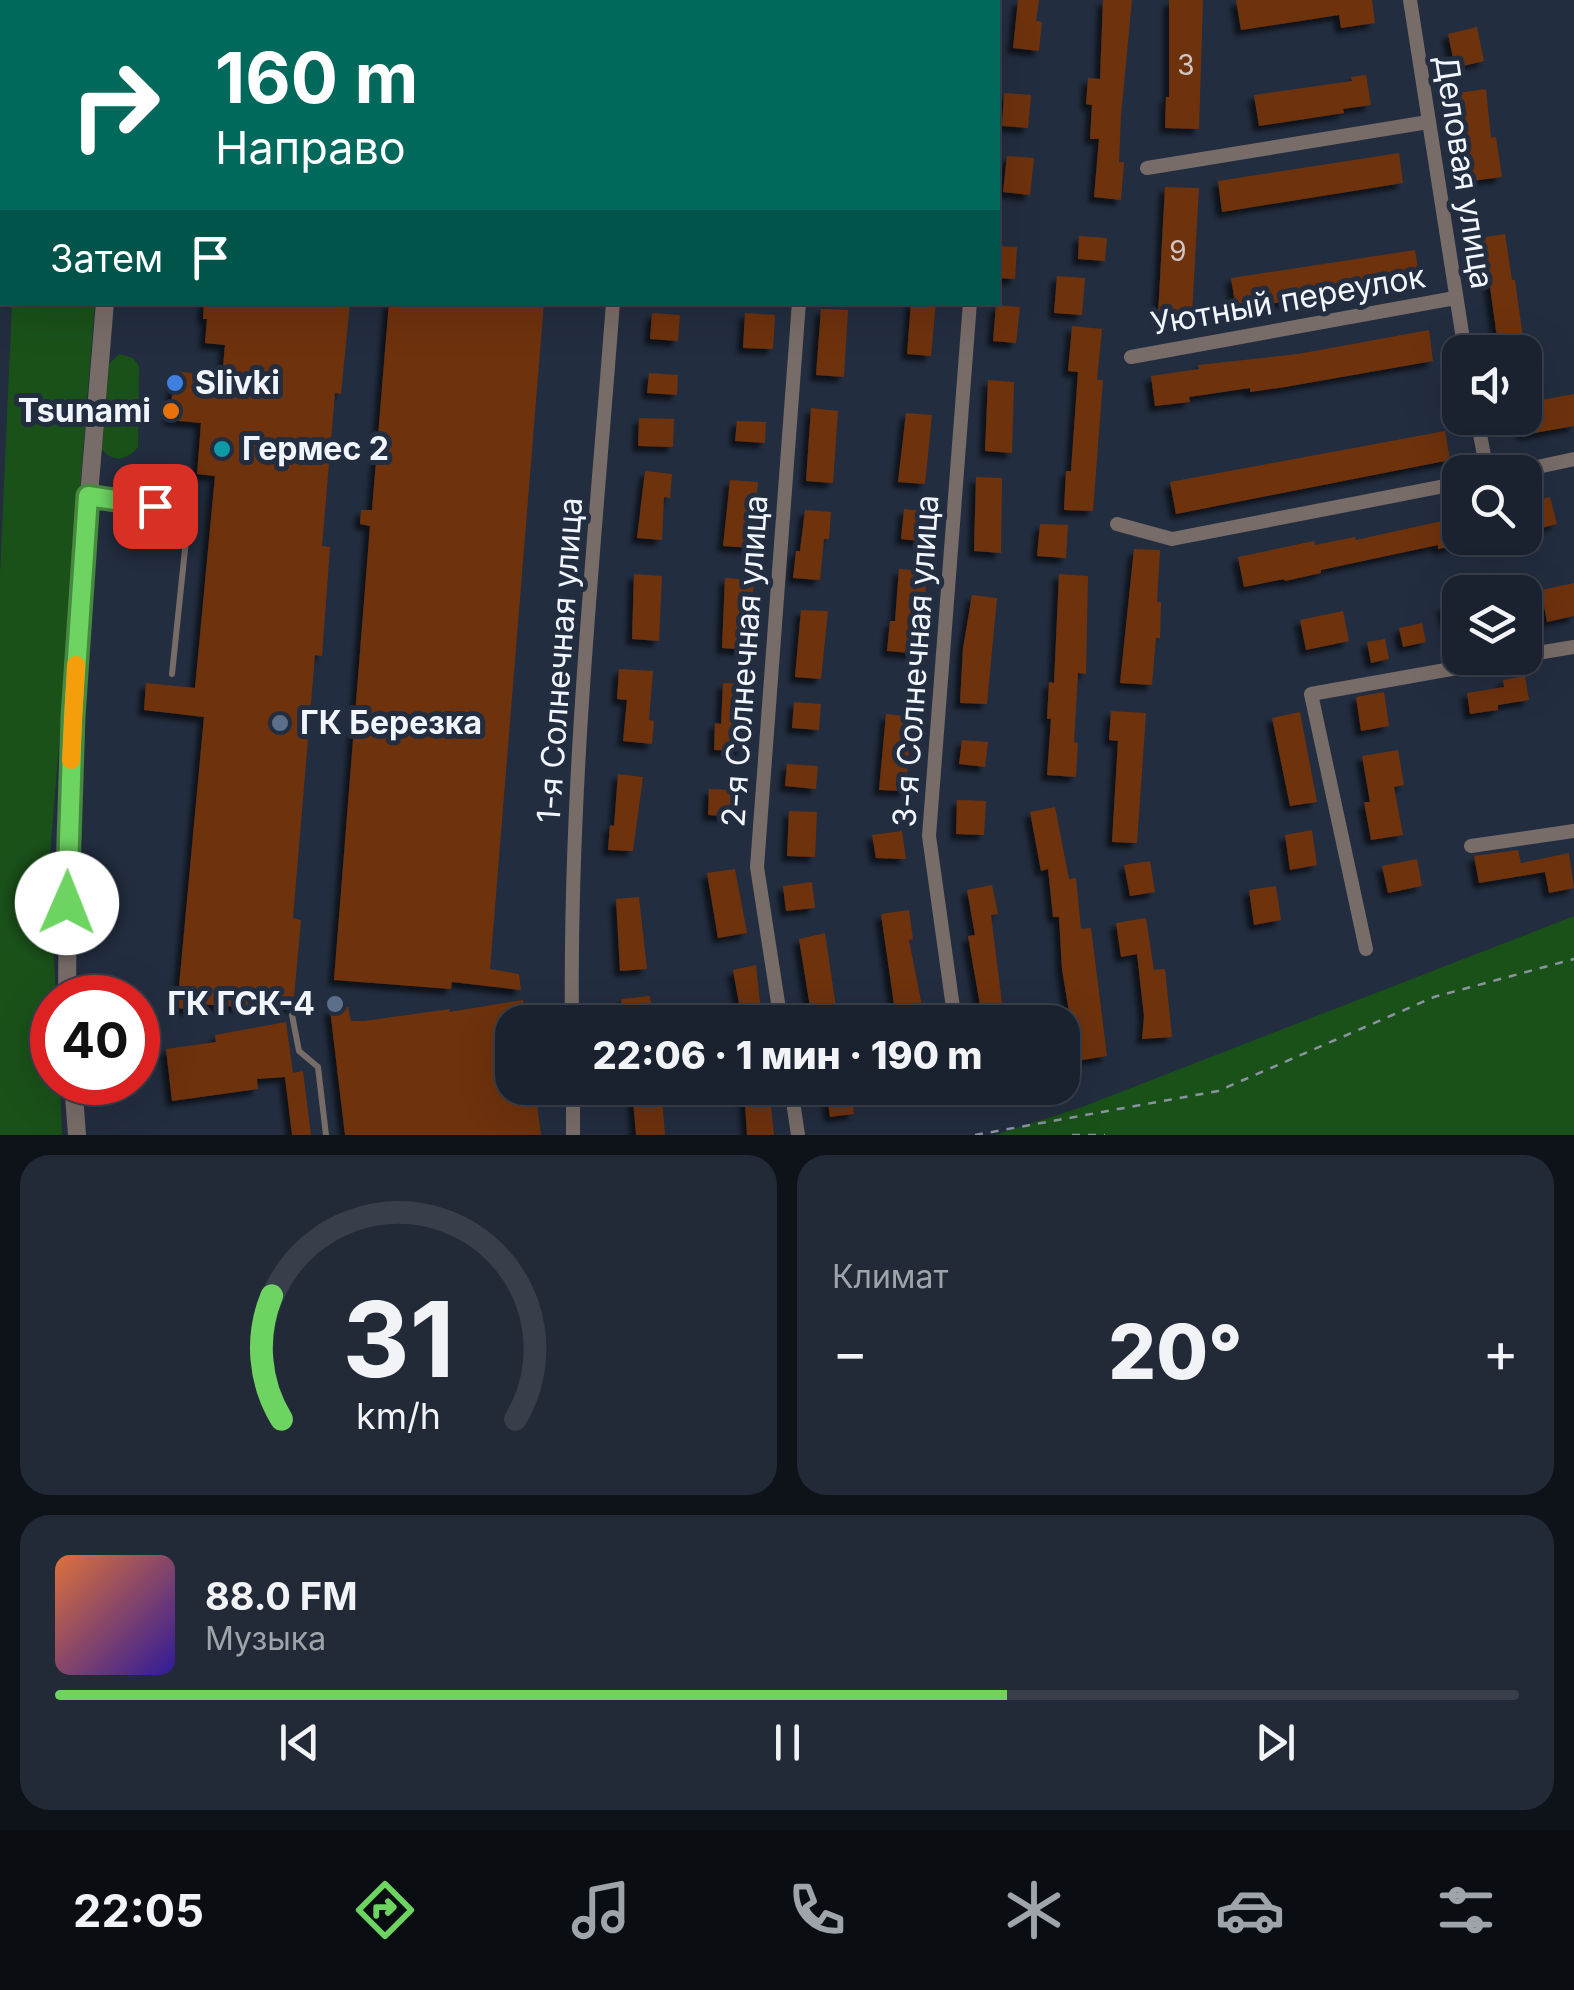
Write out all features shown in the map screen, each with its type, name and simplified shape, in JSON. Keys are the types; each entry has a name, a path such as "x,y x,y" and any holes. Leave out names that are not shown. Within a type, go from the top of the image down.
{"street":[{"name":"Деловая улица","path":"1410,0 1462,335"},
{"path":"1147,168 1428,122"},
{"name":"Уютный переулок","path":"1131,357 1456,298"},
{"path":"67,975 72,749 105,305"},
{"name":"1-я Солнечная улица","path":"572,1005 571,925 613,305"},
{"name":"2-я Солнечная улица","path":"778,1005 757,867 798,305"},
{"name":"3-я Солнечная улица","path":"953,1005 928,836 970,305"},
{"path":"1542,466 1574,459"},
{"path":"1117,524 1172,540 1442,488"},
{"path":"1542,653 1574,646"},
{"path":"1366,949 1311,694 1442,671"},
{"path":"1471,846 1574,831"},
{"path":"74,1105 77,1135"},
{"path":"573,1105 573,1135"},
{"path":"793,1105 798,1135"}],"lane":[{"path":"88,496 189,511 172,674"},
{"path":"292,1016 300,1051 318,1067 326,1135"}],"path":[{"path":"975,1135 1218,1091 1434,997 1574,959"},
{"path":"1072,1135 1105,1135"}],"green space":[{"path":"12,305 95,305 49,867 55,975 30,975 30,1105 61,1105 62,1135 0,1135 0,575"},
{"path":"119,354 133,358 139,366 138,447 121,458 102,450 109,364"},
{"path":"1574,916 1574,1135 995,1135 1082,1107"}],"building":[{"path":"1018,0 1039,0 1039,51 1013,48"},
{"path":"1103,0 1132,0 1121,115 1121,200 1094,197 1099,139 1090,139 1092,105 1086,104 1088,78 1100,79"},
{"path":"1169,0 1203,0 1199,129 1165,128 1169,97"},
{"path":"1236,0 1372,0 1375,23 1341,28 1339,15 1241,30"},
{"path":"1477,27 1484,61 1455,68 1448,34"},
{"path":"1366,75 1371,105 1259,126 1254,95 1352,81 1351,77"},
{"path":"1486,89 1491,138 1496,137 1502,177 1464,182 1457,93"},
{"path":"1004,93 1031,95 1028,128 1002,126"},
{"path":"1399,153 1403,183 1222,212 1218,181"},
{"path":"1007,156 1034,158 1030,195 1003,192"},
{"path":"1165,187 1199,188 1192,316 1158,316"},
{"path":"1505,234 1523,335 1497,335 1480,238"},
{"path":"1079,236 1107,238 1105,261 1078,259"},
{"path":"1000,246 1017,247 1015,279 1000,278"},
{"path":"1415,250 1420,281 1236,309 1231,278"},
{"path":"1057,276 1085,278 1082,315 1054,313"},
{"path":"204,305 350,305 341,394 335,393 322,546 330,547 322,656 315,655 293,918 301,920 293,1008 286,1010 197,1004 196,1010 177,1008 204,717 144,710 146,683 195,688 215,476 197,474 201,423 169,420 175,371 222,377 225,345 205,343 207,319 203,319"},
{"path":"389,305 544,305 490,969 519,974 521,990 452,982 451,989 334,980 370,526 360,524 361,510 372,510"},
{"path":"911,305 936,305 931,356 907,354"},
{"path":"996,305 1020,307 1016,343 993,341"},
{"path":"821,309 848,310 844,377 816,375"},
{"path":"652,313 680,315 678,341 650,339"},
{"path":"745,313 775,315 773,349 743,348"},
{"path":"1072,326 1102,329 1097,380 1103,380 1093,511 1064,510 1066,471 1071,471 1078,372 1068,371"},
{"path":"1429,330 1433,361 1285,387 1189,397 1190,402 1155,406 1151,376 1199,369 1198,365 1298,354"},
{"path":"649,373 678,375 677,395 647,393"},
{"path":"988,380 1014,382 1012,453 985,451"},
{"path":"1574,394 1574,426 1542,432 1542,400"},
{"path":"811,408 838,411 833,483 806,481"},
{"path":"906,413 932,415 925,484 898,482"},
{"path":"639,418 674,419 673,447 638,446"},
{"path":"737,421 766,422 765,443 735,441"},
{"path":"1442,432 1449,455 1442,455 1442,462 1176,514 1170,482"},
{"path":"645,471 672,474 670,498 664,497 662,540 637,538"},
{"path":"976,477 1002,478 1001,553 974,551"},
{"path":"730,480 758,482 752,548 723,546"},
{"path":"1550,497 1557,524 1542,528 1542,499"},
{"path":"904,509 931,512 928,542 901,539"},
{"path":"805,510 831,512 820,580 793,578"},
{"path":"1442,521 1442,548 1438,549 1438,545 1244,587 1238,557 1314,541 1315,545 1355,537 1356,540"},
{"path":"1040,524 1068,525 1066,558 1037,556"},
{"path":"1134,549 1160,550 1160,638 1156,638 1152,685 1120,683"},
{"path":"899,569 927,571 921,654 887,651 890,621 895,621"},
{"path":"634,574 662,576 659,641 632,639"},
{"path":"1059,574 1088,576 1086,674 1078,673 1076,777 1047,775 1049,682 1054,683"},
{"path":"725,578 754,580 750,650 722,648"},
{"path":"1574,583 1574,616 1547,622 1542,590"},
{"path":"972,595 997,598 987,704 960,703 963,648"},
{"path":"801,610 828,611 821,679 795,677"},
{"path":"1343,611 1349,641 1306,650 1300,620"},
{"path":"1422,623 1426,642 1403,647 1399,628"},
{"path":"1385,639 1389,659 1371,663 1367,642"},
{"path":"619,669 653,671 649,720 654,721 652,744 623,741 627,700 617,699"},
{"path":"1525,676 1529,700 1470,714 1467,693 1504,687 1503,680"},
{"path":"723,683 750,684 749,711 743,710 742,751 714,750 715,723 721,724"},
{"path":"1384,692 1389,726 1361,731 1356,697"},
{"path":"794,702 821,704 819,730 792,728"},
{"path":"1111,711 1146,713 1137,843 1112,842 1118,741 1109,740"},
{"path":"1300,712 1317,802 1290,806 1272,718"},
{"path":"886,714 911,717 906,791 879,790"},
{"path":"962,740 988,742 985,767 959,764"},
{"path":"1398,750 1404,785 1394,787 1403,835 1371,840 1364,802 1370,802 1362,756"},
{"path":"787,764 818,766 816,789 785,786"},
{"path":"618,774 643,777 633,851 608,850"},
{"path":"709,789 737,790 736,817 708,815"},
{"path":"957,800 986,801 984,835 956,834"},
{"path":"1055,807 1069,879 1076,878 1081,929 1091,928 1107,1056 1080,1060 1080,1005 1068,1005 1059,917 1053,917 1048,869 1041,871 1030,812"},
{"path":"789,811 817,812 815,857 787,856"},
{"path":"1312,830 1317,865 1290,870 1285,835"},
{"path":"902,831 906,859 876,858 872,835"},
{"path":"1518,850 1521,863 1569,853 1574,888 1549,893 1545,872 1479,883 1474,856"},
{"path":"1417,859 1422,886 1388,893 1382,866"},
{"path":"1150,861 1155,892 1130,896 1124,865"},
{"path":"735,869 747,933 718,938 707,873"},
{"path":"812,882 815,908 786,911 783,886"},
{"path":"992,885 998,914 991,915 1002,1005 980,1005 968,936 975,935 967,890"},
{"path":"1276,886 1281,920 1254,925 1249,890"},
{"path":"639,897 647,969 620,971 616,899"},
{"path":"909,910 913,939 909,940 922,1005 894,1005 881,914"},
{"path":"1146,918 1154,970 1165,969 1172,1037 1142,1039 1144,1016 1137,954 1121,957 1116,923"},
{"path":"825,933 836,1005 810,1005 799,939"},
{"path":"756,965 760,1005 739,1005 733,970"},
{"path":"650,996 651,1005 622,1005 621,999"},
{"path":"523,1000 524,1005 495,1005 495,1105 537,1105 541,1135 345,1135 330,1009 348,1007 351,1021 450,1009 449,1012"},
{"path":"286,1022 293,1073 303,1071 311,1135 292,1135 285,1077 257,1079 258,1089 172,1101 166,1049 216,1042 215,1035"},
{"path":"633,1105 662,1105 665,1135 636,1135"},
{"path":"745,1105 771,1105 774,1135 747,1135"},
{"path":"828,1105 853,1105 854,1114 830,1117"}],"slow traffic":[{"path":"71,760 76,665"}],"place":[{"name":"Slivki","path":"175,383"},
{"name":"Tsunami","path":"171,411"},
{"name":"Гермес 2","path":"222,449"},
{"name":"ГК Березка","path":"280,723"},
{"name":"ГК ГСК-4","path":"335,1004"}],"route":[{"path":"67,903 76,652 88,496 155,506"}]}
